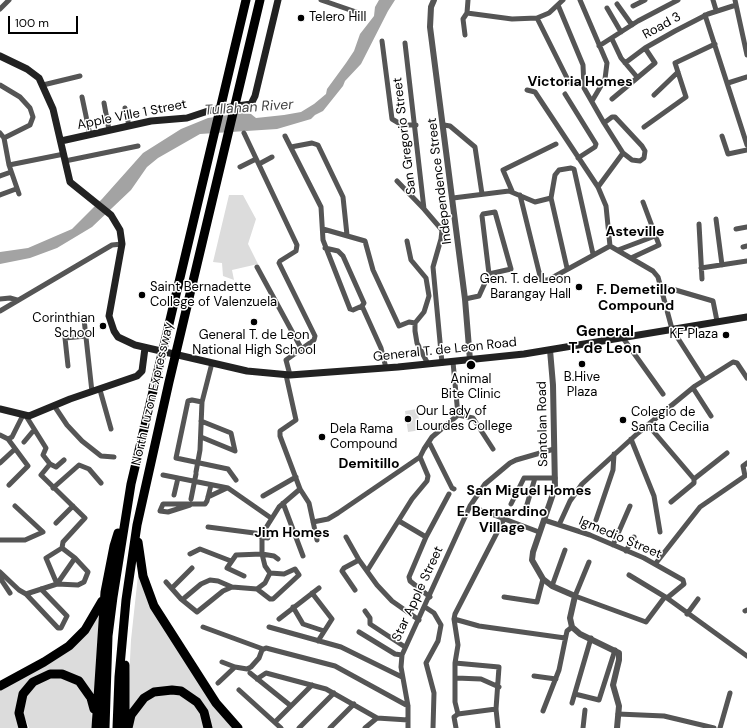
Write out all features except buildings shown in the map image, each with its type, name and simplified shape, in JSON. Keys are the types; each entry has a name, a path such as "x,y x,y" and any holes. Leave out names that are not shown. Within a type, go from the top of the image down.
{"highway":[{"name":"North Luzon Expressway","path":"105,728 108,636 127,508 156,377 246,0"},
{"name":"North Luzon Expressway","path":"117,728 124,627 137,525 260,0"},
{"path":"96,725 105,592 114,546 127,508"},
{"path":"137,525 141,565 149,596 209,693 238,728"},
{"path":"0,686 49,660 77,639 93,620 105,592"},
{"path":"124,627 124,728"},
{"path":"23,728 19,713 24,694 34,682 46,676 56,674 72,677 85,688 91,698 96,725"},
{"path":"128,728 131,715 144,698 154,692 172,690 181,692 197,702 204,712 208,728"}],"main road":[{"name":"Apple Ville 1 Street","path":"61,141 151,121 187,118 211,110 250,105 253,102 278,0"},
{"path":"0,56 33,72 43,85 53,108 64,157"},
{"name":"General T. de Leon Road","path":"64,157 70,182 111,215 120,230 122,244 110,307 110,323 114,331 124,341 148,349 212,364 259,373 288,376 453,362 550,350 717,321 747,318"},
{"path":"0,409 24,416 55,407 70,399 100,390 140,374 148,349"}],"street":[{"path":"0,9 9,0"},
{"path":"320,0 362,14"},
{"name":"Independence Street","path":"434,0 431,7 430,27 466,299 470,360"},
{"path":"465,35 463,19 467,13 468,0"},
{"path":"467,13 512,19 537,18 546,16 563,0"},
{"path":"580,0 606,59 606,73 602,85 592,101"},
{"path":"633,6 645,0"},
{"path":"599,46 632,25 678,0"},
{"path":"713,0 716,10"},
{"path":"736,2 746,44 747,55"},
{"name":"Road 3","path":"625,63 645,48 705,15 736,2"},
{"path":"617,4 632,25"},
{"path":"558,5 583,65 583,85 604,122 623,153 632,160 640,161 646,155 645,151 635,137 615,117 612,117 604,122"},
{"path":"607,8 621,32"},
{"path":"705,15 747,145"},
{"path":"537,18 569,82 583,85"},
{"path":"612,39 625,63 637,77"},
{"path":"382,41 392,119 402,125 416,125"},
{"name":"San Gregorio Street","path":"405,43 416,125 424,208 442,230 441,239 432,267 442,363"},
{"path":"644,127 686,97 675,66 677,62 715,44"},
{"path":"612,99 656,62 645,48"},
{"path":"654,95 678,72"},
{"path":"43,85 80,76"},
{"path":"728,83 747,77"},
{"path":"0,85 20,97 30,108 33,118 32,123 14,135 4,138"},
{"path":"528,90 535,92 598,187 606,206 610,246"},
{"path":"566,94 596,144 595,147 578,158"},
{"path":"82,97 90,134"},
{"path":"104,103 109,130"},
{"path":"126,108 129,126"},
{"path":"444,125 450,126 475,147 482,194"},
{"path":"0,133 4,138 9,165 18,191 0,195"},
{"path":"244,133 297,245 294,253 279,262 315,336 314,340 286,360 296,420 280,431 280,436 300,489 309,503 317,540"},
{"path":"285,136 321,207 323,240 325,248 350,309 353,310 362,306"},
{"path":"722,136 728,154 747,150"},
{"path":"291,147 312,143 318,145 343,197 347,235"},
{"path":"512,191 503,170 556,144"},
{"path":"9,165 138,146"},
{"path":"598,187 623,153"},
{"path":"240,167 272,156"},
{"path":"568,268 551,198 556,173 559,170 573,168 593,254"},
{"path":"0,176 11,172"},
{"path":"397,181 424,208"},
{"path":"453,198 512,191 535,202 551,198"},
{"path":"520,195 541,280 548,280 610,246"},
{"path":"631,258 658,247 659,245 643,202"},
{"path":"466,299 479,296 489,274 482,218 483,214 494,212 497,213 511,269 489,274"},
{"path":"716,219 722,265"},
{"path":"699,224 702,279"},
{"path":"736,229 747,227"},
{"path":"323,229 365,241 373,270 399,326 409,322 415,323"},
{"path":"618,250 656,236"},
{"path":"407,241 411,260 426,278 429,296 424,312 415,323 417,343 428,364"},
{"path":"0,311 16,300 112,246 122,244"},
{"path":"610,246 654,271 658,277 672,329 704,379"},
{"path":"325,248 338,251 343,256 364,303 362,306 381,348 386,368"},
{"path":"701,268 747,261"},
{"path":"257,267 302,348"},
{"path":"668,289 713,301 717,321"},
{"path":"0,299 10,298 16,300"},
{"path":"84,319 92,392"},
{"path":"68,366 65,338 86,336"},
{"path":"623,338 663,394"},
{"name":"Santolan Road","path":"550,350 553,385 555,478 553,495 539,532 532,560 543,579 552,586 575,596"},
{"path":"453,362 458,415"},
{"path":"559,525 563,513 574,493 631,439 704,379 735,362 747,378"},
{"path":"190,502 198,463 201,437 202,402 212,364"},
{"path":"693,388 711,416"},
{"path":"100,390 111,429"},
{"path":"202,402 192,400 188,401 176,458 228,469 235,481 231,489 208,497"},
{"path":"55,407 67,425 87,445 101,456 114,457"},
{"path":"313,522 328,519 338,514 420,457 429,442 458,415"},
{"path":"458,415 473,418 493,449"},
{"path":"8,439 12,437 24,416 46,448 43,454 50,464 56,467 64,460"},
{"path":"201,421 231,433 235,451 201,437"},
{"path":"648,425 694,481"},
{"path":"24,442 34,430"},
{"path":"0,435 8,439 28,466 9,485"},
{"path":"631,439 654,496 660,532"},
{"path":"429,442 452,488 454,489"},
{"path":"0,463 15,449"},
{"name":"Star Apple Street","path":"408,728 408,706 402,677 402,655 470,506 485,484 510,463 554,449"},
{"path":"671,502 727,453"},
{"path":"596,520 613,470 614,454"},
{"path":"367,571 412,499 428,479 420,457"},
{"path":"50,464 40,474 85,518 63,542 62,548 46,558 57,584"},
{"path":"53,488 79,464 89,469 101,483"},
{"path":"656,563 700,507 745,476 745,464"},
{"path":"163,475 231,489 271,518"},
{"path":"263,496 296,477"},
{"path":"174,495 178,478"},
{"path":"511,504 524,478 555,478"},
{"path":"525,511 535,478"},
{"path":"190,502 168,512 160,511 164,504 190,502 205,504 210,485"},
{"path":"270,573 265,566 262,554 261,535 271,518 283,503 300,489"},
{"path":"430,596 409,580 426,537 449,494"},
{"path":"283,503 303,556"},
{"path":"0,540 25,540 43,532 15,506"},
{"path":"56,523 73,506"},
{"path":"470,506 539,532"},
{"path":"613,545 630,506"},
{"path":"458,714 455,702 455,663 458,645 454,618 504,519"},
{"name":"Igmedio Street","path":"544,520 613,545 656,563 685,582 666,598"},
{"path":"399,521 426,537"},
{"path":"208,527 261,535 268,538"},
{"path":"346,537 359,560 382,592 419,620"},
{"path":"626,551 634,537"},
{"path":"26,594 57,584 78,585 84,582 88,573 75,558 62,548"},
{"path":"190,554 200,549 231,561"},
{"path":"552,586 565,550"},
{"path":"244,576 227,568 237,554 262,554 274,556 278,559"},
{"path":"57,584 75,558"},
{"path":"355,590 342,571 344,568 359,560"},
{"path":"589,562 575,596 570,618 572,627 580,634 592,638 615,650 620,657 613,685 619,706 617,728"},
{"path":"172,588 192,568"},
{"path":"182,600 201,584 210,580 218,581 232,587 257,589 270,599 273,599 300,575 296,569 284,574 270,573"},
{"path":"0,572 19,590 26,594 58,628 61,628 67,616 41,589"},
{"path":"257,589 264,583 270,573"},
{"path":"629,574 666,598 747,656"},
{"path":"0,578 10,593"},
{"path":"504,597 537,602 543,579"},
{"path":"166,582 182,600 196,612 223,591 232,587"},
{"path":"279,619 319,588"},
{"path":"312,593 332,619 318,641"},
{"path":"575,596 646,622 666,598"},
{"path":"687,614 698,599"},
{"path":"294,607 303,624 324,631"},
{"path":"425,607 434,613 441,625 438,641 426,663 434,693 433,728"},
{"path":"365,611 370,618 370,624 405,647"},
{"path":"454,618 485,627 565,638"},
{"path":"203,627 263,649 335,666 408,706"},
{"path":"269,627 353,652 402,677"},
{"path":"543,711 556,679 567,631 572,627"},
{"path":"359,632 395,654 402,655"},
{"path":"572,703 592,638"},
{"path":"222,662 235,667 247,669 251,667 259,658 263,649"},
{"path":"575,694 599,700 615,650"},
{"path":"455,663 499,667 499,688 496,709 498,728"},
{"path":"218,683 235,667"},
{"path":"250,673 291,706"},
{"path":"257,679 266,673 312,685 334,693 377,718 408,720"},
{"path":"534,676 556,679"},
{"path":"456,678 481,679 499,688"},
{"path":"275,722 312,685"},
{"path":"239,690 281,728"},
{"path":"299,728 334,693"},
{"path":"720,728 730,693"},
{"path":"330,728 354,704"},
{"path":"456,728 454,717 458,714 496,709"},
{"path":"583,728 585,710"},
{"path":"618,714 652,714 714,728"},
{"path":"365,728 377,718"},
{"path":"683,728 684,721"}],"shaded area":[{"path":"379,0 395,0 361,64 345,81 343,86 323,111 311,119 277,129 200,134 158,158 147,167 131,190 92,227 57,248 30,258 0,264 0,252 28,248 72,229 102,199 143,153 181,129 208,118 242,113 251,114 256,118 284,115 301,112 314,104 326,94 327,89 354,51 360,34 374,16 375,7"},
{"path":"229,195 243,195 256,219 248,244 258,264 232,270 234,280 223,276 222,263 213,262"},
{"path":"417,409 421,430 408,432 405,411"},
{"path":"139,566 143,585 235,728 211,728 204,705 162,687 127,719 131,640"},
{"path":"101,612 94,704 68,673 27,685 21,728 0,728 0,690 88,631"},
{"path":"55,676 79,684 91,709 93,728 29,728 24,716 25,698 35,684"},
{"path":"177,693 197,705 206,728 130,728 139,707 154,696"}],"place":[{"name":"Telero Hill","path":"301,18"},
{"name":"Gen. T. de Leon Barangay Hall","path":"579,287"},
{"name":"Saint Bernadette College of Valenzuela","path":"142,295"},
{"name":"General T. de Leon National High School","path":"254,322"},
{"name":"Corinthian School","path":"103,326"},
{"name":"KF Plaza","path":"726,335"},
{"name":"B.Hive Plaza","path":"582,364"},
{"name":"Animal Bite Clinic","path":"471,365"},
{"name":"Our Lady of Lourdes College","path":"408,419"},
{"name":"Colegio de Santa Cecilia","path":"623,420"},
{"name":"Dela Rama Compound","path":"322,437"}],"district":[{"name":"Victoria Homes","path":"580,82"},
{"name":"Asteville","path":"635,232"},
{"name":"F. Demetillo Compound","path":"636,298"},
{"name":"General T. de Leon","path":"605,340"},
{"name":"Demitillo","path":"369,464"},
{"name":"San Miguel Homes","path":"529,491"},
{"name":"E. Bernardino Village","path":"502,520"},
{"name":"Jim Homes","path":"292,533"}],"water label":[{"name":"Tullahan River","path":"249,108"}]}
